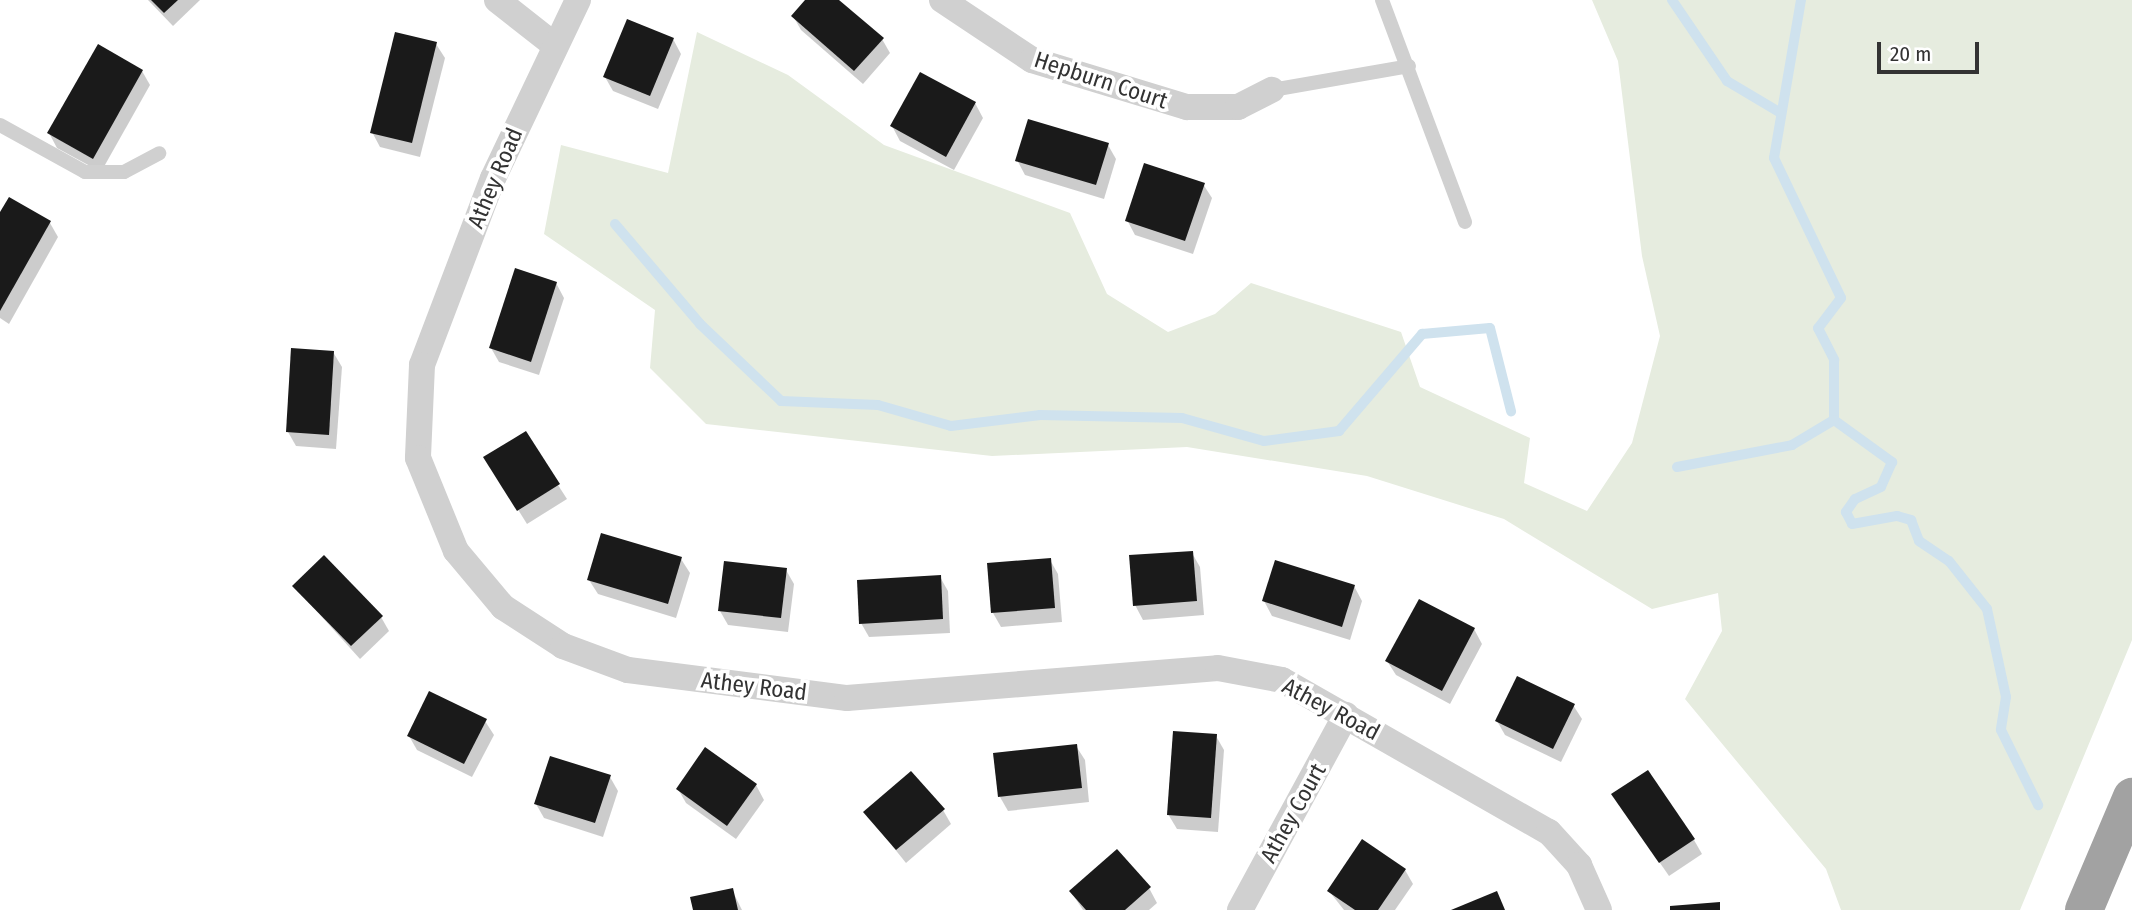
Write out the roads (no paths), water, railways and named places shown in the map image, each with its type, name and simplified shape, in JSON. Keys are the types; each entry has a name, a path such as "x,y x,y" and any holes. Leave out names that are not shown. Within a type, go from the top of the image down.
{"highway":[{"path":"2084,910 2132,797"}],"street":[{"path":"496,0 553,44"},
{"name":"Athey Road","path":"578,0 553,44 493,178 422,365 415,427 418,458 456,551 503,607 564,646 628,670 823,695 1218,668 1282,680 1549,832 1579,865 1599,910"},
{"name":"Hepburn Court","path":"943,0 1032,60 1187,107 1238,107 1272,90"},
{"name":"Athey Court","path":"1240,910 1346,715"}],"lane":[{"path":"1382,0 1409,66 1465,222"},
{"path":"1272,90 1409,66"},
{"path":"0,125 85,172 124,172 159,153"}],"waterway":[{"path":"1672,0 1727,81 1781,113"},
{"path":"1801,0 1774,158 1841,298 1818,328 1834,360 1834,420 1892,462 1881,487 1855,499 1846,512 1852,524 1897,516 1911,520 1919,541 1949,561 1987,609 2006,697 2001,730 2038,805"},
{"path":"615,224 700,324 781,401 878,405 951,426 1040,415 1182,418 1264,441 1339,431 1422,334 1490,328 1511,411"},
{"path":"1677,467 1792,445 1834,420"}]}
